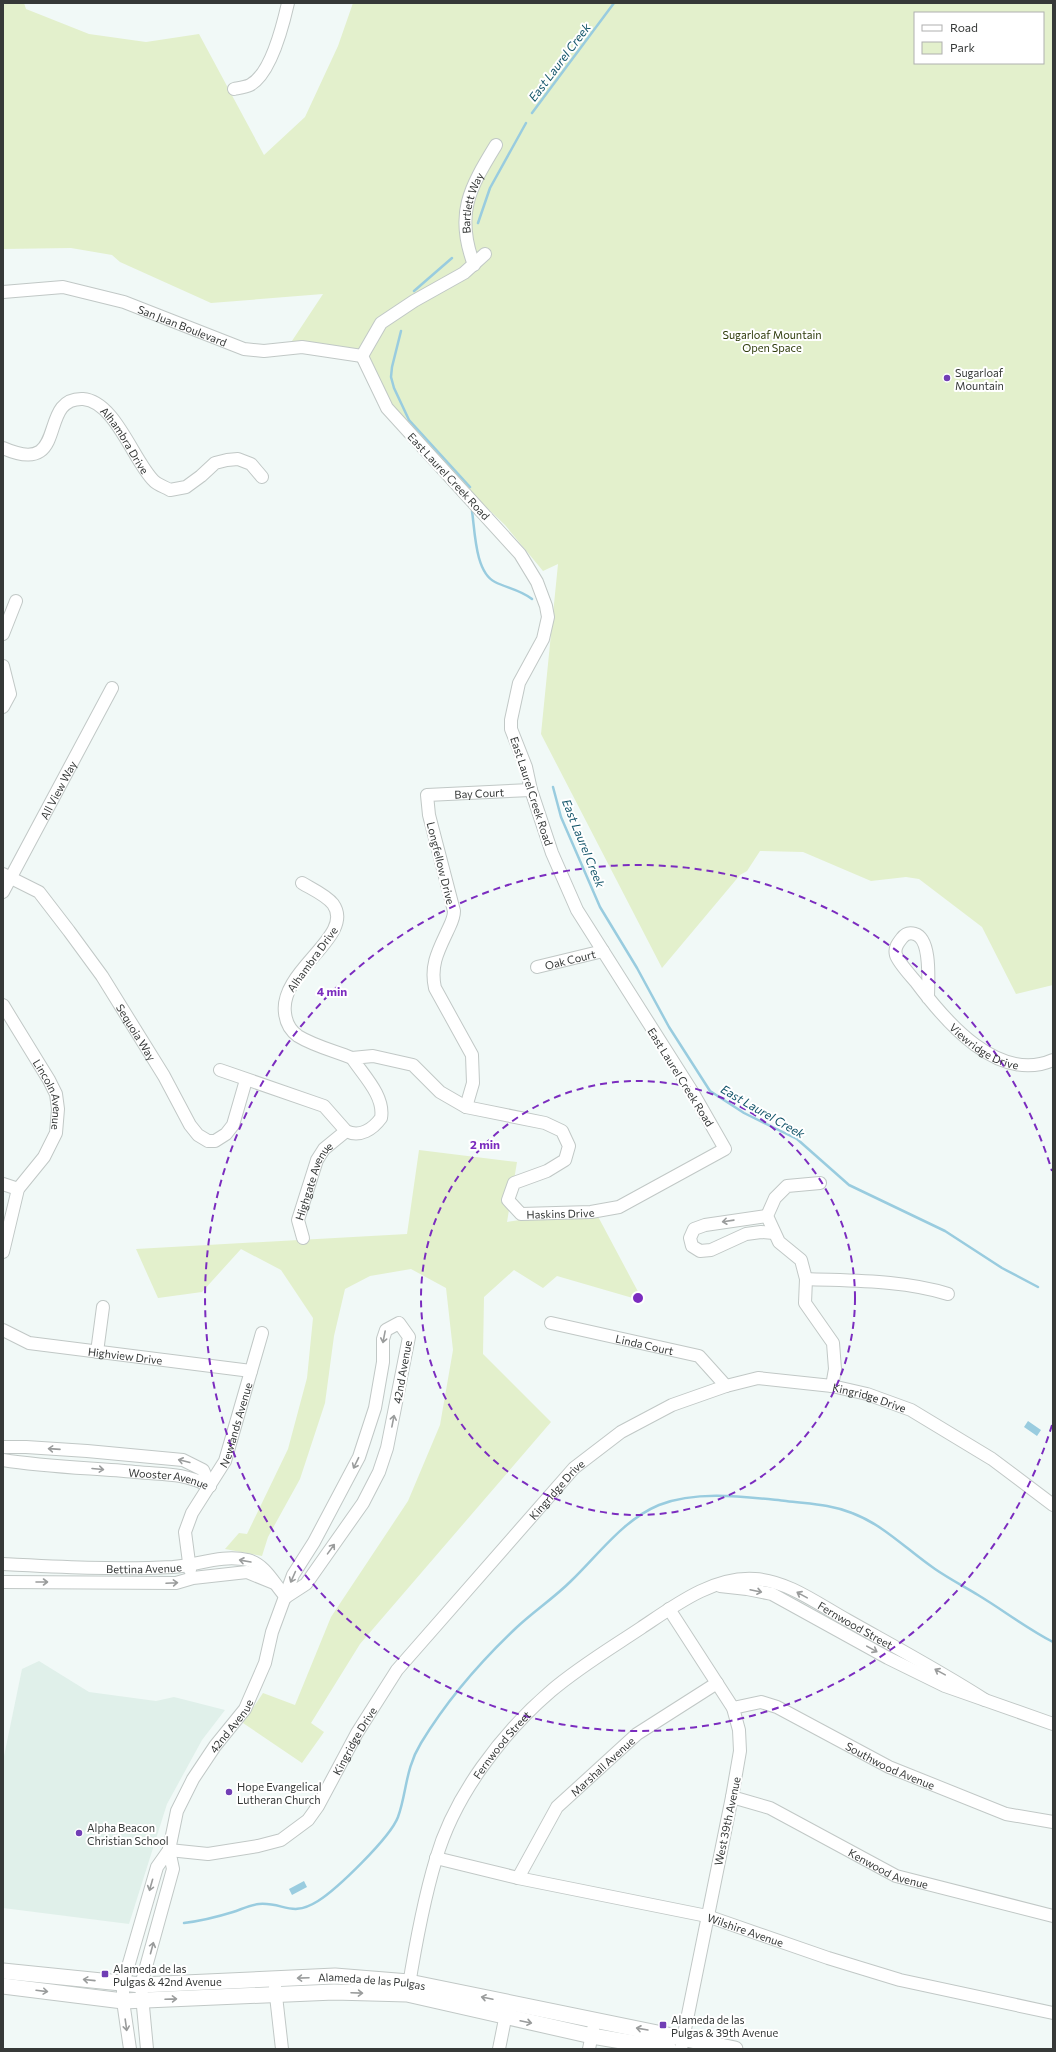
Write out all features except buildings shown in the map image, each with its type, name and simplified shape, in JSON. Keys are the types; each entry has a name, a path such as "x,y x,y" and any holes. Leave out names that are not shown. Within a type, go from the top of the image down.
{"main road":[{"name":"Alameda de las Pulgas","path":"3,1971 141,1985 335,1976 408,1988 507,2010 595,2021 682,2043 734,2049"},
{"name":"Alameda de las Pulgas","path":"3,1986 123,2001 408,1988"},
{"name":"Alameda de las Pulgas","path":"507,2010 591,2042 669,2049"}],"street":[{"path":"234,89 250,85 263,72 282,28 288,3"},
{"name":"Bartlett Way","path":"474,265 469,251 465,220 468,197 496,145"},
{"path":"362,356 381,323 474,265 484,254"},
{"name":"San Juan Boulevard","path":"3,292 63,287 124,302 244,349 264,351 302,346 362,356"},
{"name":"East Laurel Creek Road","path":"362,356 387,408 520,554 537,582 546,606 548,617 547,627 543,639 519,683 511,720 511,729 526,767 530,790 552,853 576,910 693,1094 725,1149"},
{"name":"Alhambra Drive","path":"3,448 26,456 39,452 47,444 56,416 61,408 70,400 85,399 100,406 110,415 154,481 170,490 186,487 201,476 214,463 227,460 238,459 251,464 262,477"},
{"path":"3,634 16,601"},
{"path":"3,666 10,694 3,707"},
{"name":"All View Way","path":"3,892 7,876 112,688"},
{"name":"Bay Court","path":"427,795 530,790"},
{"name":"Longfellow Drive","path":"427,795 429,815 454,911 452,921 434,963 432,977 435,988 472,1055 473,1082 466,1107"},
{"name":"Sequoia Way","path":"7,876 39,892 102,976 164,1076 190,1124 198,1135 208,1141 215,1141 226,1134 233,1125 246,1080"},
{"name":"Alhambra Drive","path":"302,883 333,904 337,916 337,923 335,930 290,985 284,1000 285,1016 288,1025 299,1036 352,1058"},
{"name":"Viewridge Drive","path":"928,998 927,953 924,941 920,935 912,933 904,935 896,945 896,955 928,998 957,1031 982,1052 1028,1066 1053,1060"},
{"name":"Oak Court","path":"537,967 603,951"},
{"name":"Lincoln Avenue","path":"3,1004 49,1080 56,1094 58,1109 56,1132 44,1157 18,1189 3,1252"},
{"name":"Haskins Drive","path":"352,1058 373,1056 413,1065 440,1092 466,1107 545,1123 562,1131 569,1146 565,1160 546,1171 514,1183 508,1200 521,1214 591,1212 619,1207 725,1149"},
{"path":"220,1070 324,1106 346,1131 351,1134 360,1134 370,1130 376,1124 382,1112 377,1095 352,1058"},
{"name":"Highgate Avenue","path":"303,1238 298,1220 317,1160 327,1146 346,1131"},
{"path":"820,1183 787,1186 775,1198 767,1216 779,1242 801,1260 806,1279 805,1303 833,1343 835,1369 832,1386"},
{"path":"3,1184 18,1189"},
{"path":"767,1216 705,1225 694,1229 690,1238 692,1246 700,1251 711,1250 746,1234 761,1232 774,1233"},
{"path":"806,1279 882,1283 928,1288 948,1294"},
{"path":"97,1352 103,1307"},
{"name":"42nd Avenue","path":"147,2049 141,2001 141,1985 174,1869 169,1850 177,1811 193,1779 215,1746 245,1709 254,1691 265,1663 272,1632 293,1575 314,1542 359,1457 375,1408 386,1330 399,1323 409,1337 387,1448 379,1472 363,1503 306,1584 286,1597"},
{"name":"Linda Court","path":"551,1323 699,1356 726,1386"},
{"name":"Highview Drive","path":"3,1330 29,1343 251,1371"},
{"name":"Newlands Avenue","path":"193,1578 188,1563 185,1532 192,1513 225,1461 262,1332"},
{"name":"Kingridge Drive","path":"169,1850 208,1854 258,1846 281,1840 308,1820 318,1806 357,1733 397,1670 574,1468 621,1432 672,1405 726,1386 758,1378 832,1386 867,1394 911,1410 992,1459 1053,1506"},
{"name":"Wooster Avenue","path":"3,1447 87,1451 183,1460 203,1470 210,1486"},
{"name":"Wooster Avenue","path":"3,1460 177,1474 194,1478 210,1486"},
{"name":"Bettina Avenue","path":"3,1564 137,1568 175,1567 212,1559 248,1560 266,1570 274,1583 286,1597"},
{"name":"Bettina Avenue","path":"3,1582 176,1583 193,1578 247,1572 274,1583"},
{"name":"Fernwood Street","path":"408,1988 436,1858 461,1801 494,1751 514,1727 552,1690 574,1673 669,1609 694,1594 718,1585 747,1588 772,1594 888,1658 945,1686 1053,1724"},
{"name":"West 39th Avenue","path":"669,1609 732,1708 738,1730 740,1751 682,2043"},
{"name":"Marshall Avenue","path":"518,1878 557,1807 637,1734 717,1683"},
{"name":"Southwood Avenue","path":"732,1708 761,1702 777,1707 889,1766 1006,1814 1053,1822"},
{"name":"Kenwood Avenue","path":"732,1797 770,1808 896,1876 1053,1916"},
{"name":"42nd Avenue","path":"130,2049 123,2001 123,1984 156,1866 169,1850"},
{"name":"Wilshire Avenue","path":"436,1858 518,1878 708,1916 828,1958 900,1980 1053,2013"},
{"path":"275,1979 275,1995 282,2049"},
{"path":"499,2049 507,2010"},
{"path":"591,2042 595,2021"}],"shaded area":[{"path":"39,1661 89,1692 156,1701 174,1697 225,1710 202,1740 167,1804 129,1924 3,1908 3,1761 22,1669"}],"green space":[{"name":"Sugarloaf Mountain Open Space","path":"3,3 24,3 26,9 89,34 146,42 199,34 264,155 305,117 338,46 353,3 1053,3 1053,985 1016,994 982,927 919,879 906,877 871,881 803,852 760,851 747,871 740,875 662,968 541,734 558,564 543,571 505,525 385,410 359,359 286,350 323,294 211,303 120,262 112,255 71,248 3,249"},
{"path":"419,1150 517,1162 507,1222 594,1209 643,1301 557,1276 543,1288 514,1270 484,1297 483,1354 551,1422 360,1644 311,1723 324,1732 302,1763 243,1723 263,1693 295,1705 331,1617 408,1501 440,1425 453,1350 446,1288 411,1269 370,1276 345,1289 334,1336 325,1403 300,1479 268,1537 262,1556 225,1549 239,1533 247,1534 288,1449 307,1378 313,1318 281,1270 241,1249 202,1292 158,1298 136,1249 407,1234"}],"water":[{"path":"1028,1421 1041,1430 1037,1436 1024,1427"},
{"path":"304,1881 307,1887 292,1895 289,1889"}],"waterway":[{"name":"East Laurel Creek","path":"532,113 614,3"},
{"name":"East Laurel Creek","path":"478,223 490,188 526,123"},
{"name":"East Laurel Creek","path":"414,291 452,258"},
{"name":"East Laurel Creek","path":"401,331 392,367 391,377 394,388 409,420 470,487"},
{"name":"East Laurel Creek","path":"472,511 475,540 483,570 488,577 495,582 519,591 532,599"},
{"name":"East Laurel Creek","path":"553,787 561,817 600,907 637,968 669,1027 710,1091 744,1113 797,1139 849,1185 945,1231 1002,1268 1038,1287"},
{"path":"184,1923 215,1917 259,1904 268,1904 294,1909 301,1908 309,1906 327,1895 350,1875 374,1850 393,1826 401,1808 409,1771 416,1753 431,1727 464,1682 502,1641 564,1587 612,1538 646,1511 674,1500 690,1497 722,1496 811,1504 844,1510 875,1524 940,1572 1053,1642"}],"place":[{"name":"Sugarloaf Mountain","path":"947,378"},
{"name":"Hope Evangelical Lutheran Church","path":"229,1792"},
{"name":"Alpha Beacon Christian School","path":"79,1833"},
{"name":"Alameda de las Pulgas & 42nd Avenue","path":"105,1974"},
{"name":"Alameda de las Pulgas & 39th Avenue","path":"663,2025"}]}
